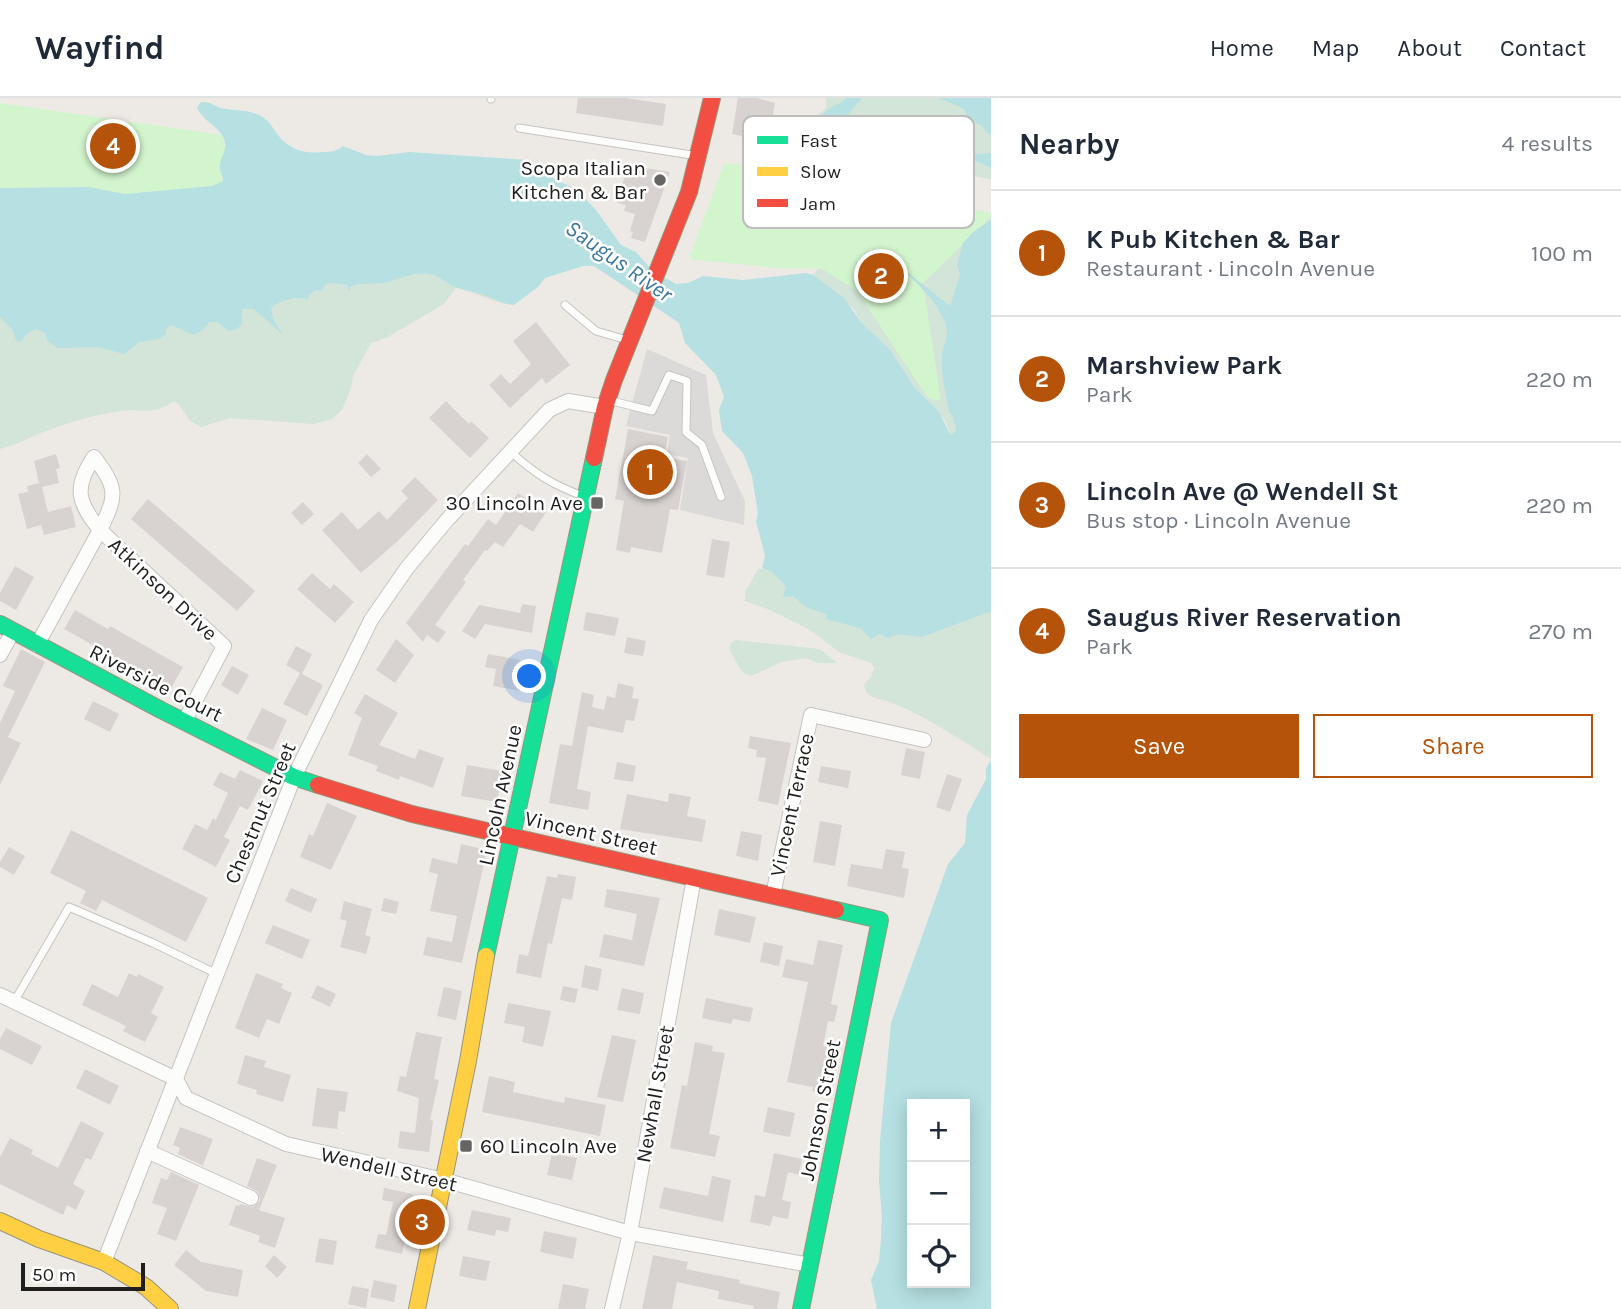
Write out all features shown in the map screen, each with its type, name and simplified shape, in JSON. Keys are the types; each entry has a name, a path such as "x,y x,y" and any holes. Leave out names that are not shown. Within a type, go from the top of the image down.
{"main road":[{"name":"Lincoln Avenue","path":"417,1309 489,940 606,404 699,157 712,98"},
{"name":"Riverside Court","path":"7,627 184,722 294,777"},
{"name":"Vincent Street","path":"294,777 412,814 880,920"},
{"name":"Johnson Street","path":"801,1309 880,920"},
{"path":"0,1221 39,1239 104,1262 146,1287 170,1309"}],"street":[{"name":"Chestnut Street","path":"104,1262 294,777 387,594 447,520 549,410 561,402 606,404"},
{"name":"Atkinson Drive","path":"37,645 100,530 224,646 184,722"},
{"path":"0,655 7,627"},
{"name":"Vincent Terrace","path":"773,895 811,715 924,740"},
{"name":"Newhall Street","path":"612,1309 630,1233 694,878"},
{"name":"Wendell Street","path":"0,995 176,1079 186,1098 286,1144 444,1180 630,1233 810,1265"},
{"path":"147,1151 251,1198"}],"lane":[{"path":"519,128 699,157"},
{"path":"565,305 596,331 628,340"},
{"path":"606,404 652,411 669,375 687,381 686,432 702,445 721,497"},
{"path":"510,451 534,473 585,497"},
{"path":"14,1002 69,907 217,974"}],"shaded area":[{"path":"647,349 706,375 713,433 745,501 744,525 680,510 688,458 667,454 670,435 626,426"}],"green space":[{"path":"826,98 991,98 991,179 974,176 974,116 818,116 826,108"},
{"path":"0,103 222,135 226,152 220,170 223,181 212,186 125,194 89,187 0,188"},
{"path":"724,163 743,165 743,228 974,228 974,210 991,213 991,217 923,283 941,401 928,398 857,291 822,269 776,268 689,259"},
{"path":"974,210 991,213 991,324 962,435 951,436 945,420 915,388 891,351 861,322 854,309 813,275 822,264 907,228 974,228"},
{"path":"0,241 382,257 515,299 514,305 507,304 456,288 444,304 388,337 371,343 353,376 342,410 332,419 313,424 230,418 201,427 190,421 178,403 172,402 160,409 120,411 82,419 0,449"},
{"path":"991,539 991,759 924,718 868,694 864,684 871,677 874,668 871,663 839,652 810,630 745,601 745,592 758,569"},
{"path":"736,640 820,649 837,663 817,663 806,658 782,662 751,676 742,672 729,649 731,643"}],"water":[{"path":"846,98 862,98 847,116 823,116 825,112"},
{"path":"939,98 991,98 991,134 974,122 974,116 968,116 964,109"},
{"name":"Saugus River","path":"201,102 223,109 260,115 287,144 304,151 331,151 343,146 366,155 377,156 409,152 528,160 556,180 576,189 596,210 621,245 636,252 653,271 676,284 688,283 703,276 743,280 806,273 813,275 844,298 861,322 891,351 915,388 939,412 951,436 956,430 949,412 942,371 942,353 947,330 940,312 928,295 901,267 950,306 960,274 957,265 963,243 973,232 991,220 991,611 922,637 898,634 888,638 879,634 871,639 860,628 826,619 826,614 806,607 793,596 783,597 786,586 771,571 762,568 765,556 756,521 758,514 752,476 743,453 722,431 719,410 724,397 716,375 685,343 679,323 594,266 583,266 545,278 514,305 455,287 432,275 418,274 383,283 355,285 351,286 349,291 347,285 331,283 325,285 322,291 316,290 309,294 308,300 294,298 279,303 271,308 274,321 283,335 254,309 242,309 242,324 237,329 229,331 217,322 209,322 203,330 194,335 171,325 159,339 139,342 124,354 98,347 58,348 47,341 45,333 36,329 17,342 12,329 0,317 0,188 89,187 125,194 212,186 223,181 220,166 225,142 197,108"},
{"path":"974,153 991,153 991,168 974,161"},
{"path":"991,760 991,1309 877,1309 871,1280 879,1261 881,1239 880,1141 891,1023 948,864 965,843 967,815 986,779 986,768"}],"building":[{"path":"578,98 626,98 666,104 663,126 576,113"},
{"path":"738,98 757,98 775,103 773,116 743,116 743,136 732,134"},
{"path":"628,165 670,172 645,242 631,238 633,232 630,231 635,214 624,211 626,205 617,203"},
{"path":"536,322 570,365 546,384 542,378 510,408 489,385 501,374 510,384 531,364 513,341"},
{"path":"446,401 469,424 471,421 489,438 470,458 429,418"},
{"path":"628,429 668,437 664,457 687,461 678,510 670,509 662,553 631,547 630,553 616,550 624,501 615,499"},
{"path":"56,454 60,468 56,469 59,483 42,487 48,512 71,506 76,527 44,535 41,525 27,529 18,494 28,492 27,486 39,483 34,461"},
{"path":"367,454 381,469 371,477 358,463"},
{"path":"415,477 438,500 398,541 361,573 322,530 342,512 358,530 379,511 387,520 408,498 401,491"},
{"path":"518,493 546,512 533,532 520,524 503,547 495,542 485,550 435,625 446,632 438,643 427,635 423,642 406,623 465,544 468,546 488,519 496,525"},
{"path":"148,499 255,591 237,611 131,519"},
{"path":"303,502 314,514 302,525 291,513"},
{"path":"712,539 730,542 724,578 706,575"},
{"path":"15,566 34,577 16,610 0,601 0,593"},
{"path":"312,573 330,589 334,584 354,602 335,623 297,589"},
{"path":"522,604 536,606 532,633 485,624 475,639 462,631 479,605 520,613"},
{"path":"75,610 108,629 110,626 183,667 169,692 117,665 119,660 64,629"},
{"path":"586,612 619,618 615,636 583,630"},
{"path":"627,637 646,641 643,656 624,653"},
{"path":"396,639 414,655 395,683 376,670"},
{"path":"296,646 312,654 302,674 323,685 307,716 283,704 300,673 286,665"},
{"path":"21,649 45,662 8,737 21,743 0,785 0,723 15,691 3,686"},
{"path":"488,654 526,661 521,691 493,686 496,669 485,667"},
{"path":"232,666 249,675 238,695 221,685"},
{"path":"618,683 634,687 632,698 639,699 634,721 626,720 623,733 588,726 577,789 591,792 588,810 549,803 560,744 572,746 582,692 594,695 592,707 604,710 607,696 615,698"},
{"path":"365,694 398,713 379,745 415,759 419,749 444,758 433,788 400,776 399,780 376,771 378,766 348,755 362,718 354,713"},
{"path":"93,701 119,714 110,732 84,719"},
{"path":"262,708 287,720 273,750 246,739"},
{"path":"750,736 791,743 778,805 758,801 766,758 756,757 757,750 748,748"},
{"path":"906,748 925,752 920,779 901,775"},
{"path":"617,762 636,766 633,782 614,779"},
{"path":"467,765 502,771 497,802 461,796"},
{"path":"821,766 851,771 848,788 818,782"},
{"path":"240,770 263,781 248,810 240,806 224,837 230,840 216,867 182,849 195,824 207,830 213,818 216,820 228,793 213,785 220,772 235,779"},
{"path":"947,774 962,779 950,812 936,807"},
{"path":"669,793 691,797 687,816 706,820 702,842 620,829 627,794 668,802"},
{"path":"327,803 357,816 331,870 300,857 309,834 313,836"},
{"path":"820,821 842,825 835,866 813,862"},
{"path":"71,830 208,898 186,942 102,900 96,911 80,903 86,891 50,873"},
{"path":"741,831 762,835 758,861 736,856"},
{"path":"461,844 487,850 462,963 423,955 427,937 452,942 457,916 430,911 438,874 429,872 432,858 457,864"},
{"path":"9,847 25,856 14,875 0,867"},
{"path":"886,849 905,852 902,868 909,869 904,898 847,886 851,864 882,869"},
{"path":"558,874 576,877 572,900 562,898 552,944 548,943 541,978 516,973 519,954 528,956 547,876 557,878"},
{"path":"291,888 317,899 311,913 285,901"},
{"path":"607,889 660,898 644,966 599,957 604,934 632,940 637,914 604,907"},
{"path":"384,898 399,902 396,914 381,911"},
{"path":"344,901 372,909 365,935 371,937 366,954 340,947 347,921 340,919"},
{"path":"719,909 756,917 750,943 714,935"},
{"path":"273,925 310,940 302,959 265,943"},
{"path":"818,940 843,945 831,1004 838,1006 834,1022 828,1021 823,1046 835,1048 828,1094 812,1091 813,1087 787,1082 808,982 782,977 786,959 813,965"},
{"path":"764,942 783,946 779,966 760,962"},
{"path":"585,965 602,969 598,991 581,987"},
{"path":"129,973 137,977 138,974 164,987 151,1013 158,1017 145,1042 123,1031 126,1026 82,1005 92,984 118,997"},
{"path":"256,973 283,984 281,988 292,993 279,1024 267,1019 259,1038 235,1028"},
{"path":"317,985 336,994 330,1007 311,998"},
{"path":"563,986 578,989 575,1003 560,1000"},
{"path":"444,987 462,991 456,1020 437,1016"},
{"path":"622,988 644,993 640,1014 617,1010"},
{"path":"706,998 753,1008 750,1022 733,1019 731,1024 702,1018"},
{"path":"508,1003 551,1011 543,1047 522,1042 525,1027 504,1023"},
{"path":"6,1028 42,1046 32,1065 0,1049 0,1039"},
{"path":"416,1032 442,1037 434,1079 439,1080 430,1120 433,1121 429,1152 398,1148 400,1131 415,1133 419,1098 397,1091 400,1076 406,1077"},
{"path":"612,1035 636,1040 623,1102 597,1097"},
{"path":"695,1042 713,1046 712,1051 725,1053 709,1134 720,1136 715,1157 670,1148 682,1085 687,1086"},
{"path":"245,1055 266,1061 264,1067 291,1075 283,1102 256,1094 257,1090 237,1084"},
{"path":"85,1069 119,1086 110,1105 76,1088"},
{"path":"489,1076 515,1082 513,1092 564,1103 565,1097 606,1105 600,1136 482,1112"},
{"path":"317,1088 348,1092 345,1112 339,1111 337,1129 312,1126"},
{"path":"768,1107 795,1113 790,1137 763,1132"},
{"path":"81,1121 104,1133 91,1160 86,1158 73,1184 85,1191 76,1210 67,1205 63,1215 0,1184 0,1157 10,1138 33,1150 31,1154 58,1168"},
{"path":"180,1127 213,1139 203,1165 206,1167 178,1154 180,1148 173,1145"},
{"path":"552,1153 577,1158 572,1180 547,1175"},
{"path":"774,1153 802,1159 799,1175 788,1172 782,1200 791,1202 788,1219 773,1216 770,1226 750,1222 755,1195 765,1197"},
{"path":"257,1158 277,1165 259,1210 285,1218 275,1248 258,1242 260,1236 229,1225 236,1205 253,1207 260,1201 258,1192 247,1186"},
{"path":"171,1172 199,1185 176,1241 157,1234 167,1208 152,1203 161,1178 167,1180"},
{"path":"712,1176 731,1180 723,1222 659,1208 664,1187 708,1196"},
{"path":"384,1188 413,1194 402,1254 375,1248 378,1234 386,1235 393,1202 382,1200"},
{"path":"472,1210 511,1218 508,1232 496,1230 495,1236 467,1230"},
{"path":"544,1231 577,1238 573,1259 540,1252"},
{"path":"319,1238 337,1241 333,1265 315,1262"},
{"path":"186,1250 201,1262 243,1270 238,1297 206,1291 174,1265"},
{"path":"274,1255 287,1267 277,1278 265,1266"},
{"path":"653,1255 688,1262 686,1269 740,1280 739,1283 780,1292 777,1309 753,1309 754,1306 718,1299 719,1291 677,1282 672,1309 642,1309"},
{"path":"463,1256 490,1261 486,1281 459,1276"},
{"path":"374,1280 397,1285 394,1302 370,1297"},
{"path":"563,1284 589,1289 585,1309 558,1309"},
{"path":"352,1286 369,1289 366,1308 348,1304"}],"traffic: fast":[{"path":"486,956 594,458"},
{"path":"0,624 161,710 294,777 318,785"},
{"path":"801,1309 880,920 836,910"}],"traffic: slow":[{"path":"417,1309 468,1061 486,956"},
{"path":"0,1221 39,1239 104,1262 146,1287 170,1309"}],"traffic: jam":[{"path":"594,458 614,380 689,192 712,98"},
{"path":"318,785 412,814 836,910"}],"place":[{"name":"Saugus River Reservation","path":"113,146"},
{"name":"Scopa Italian Kitchen & Bar","path":"660,180"},
{"name":"Marshview Park","path":"881,276"},
{"name":"K Pub Kitchen & Bar","path":"650,472"},
{"name":"30 Lincoln Ave","path":"597,503"},
{"name":"60 Lincoln Ave","path":"466,1146"},
{"name":"Lincoln Ave @ Wendell St","path":"422,1222"}]}
